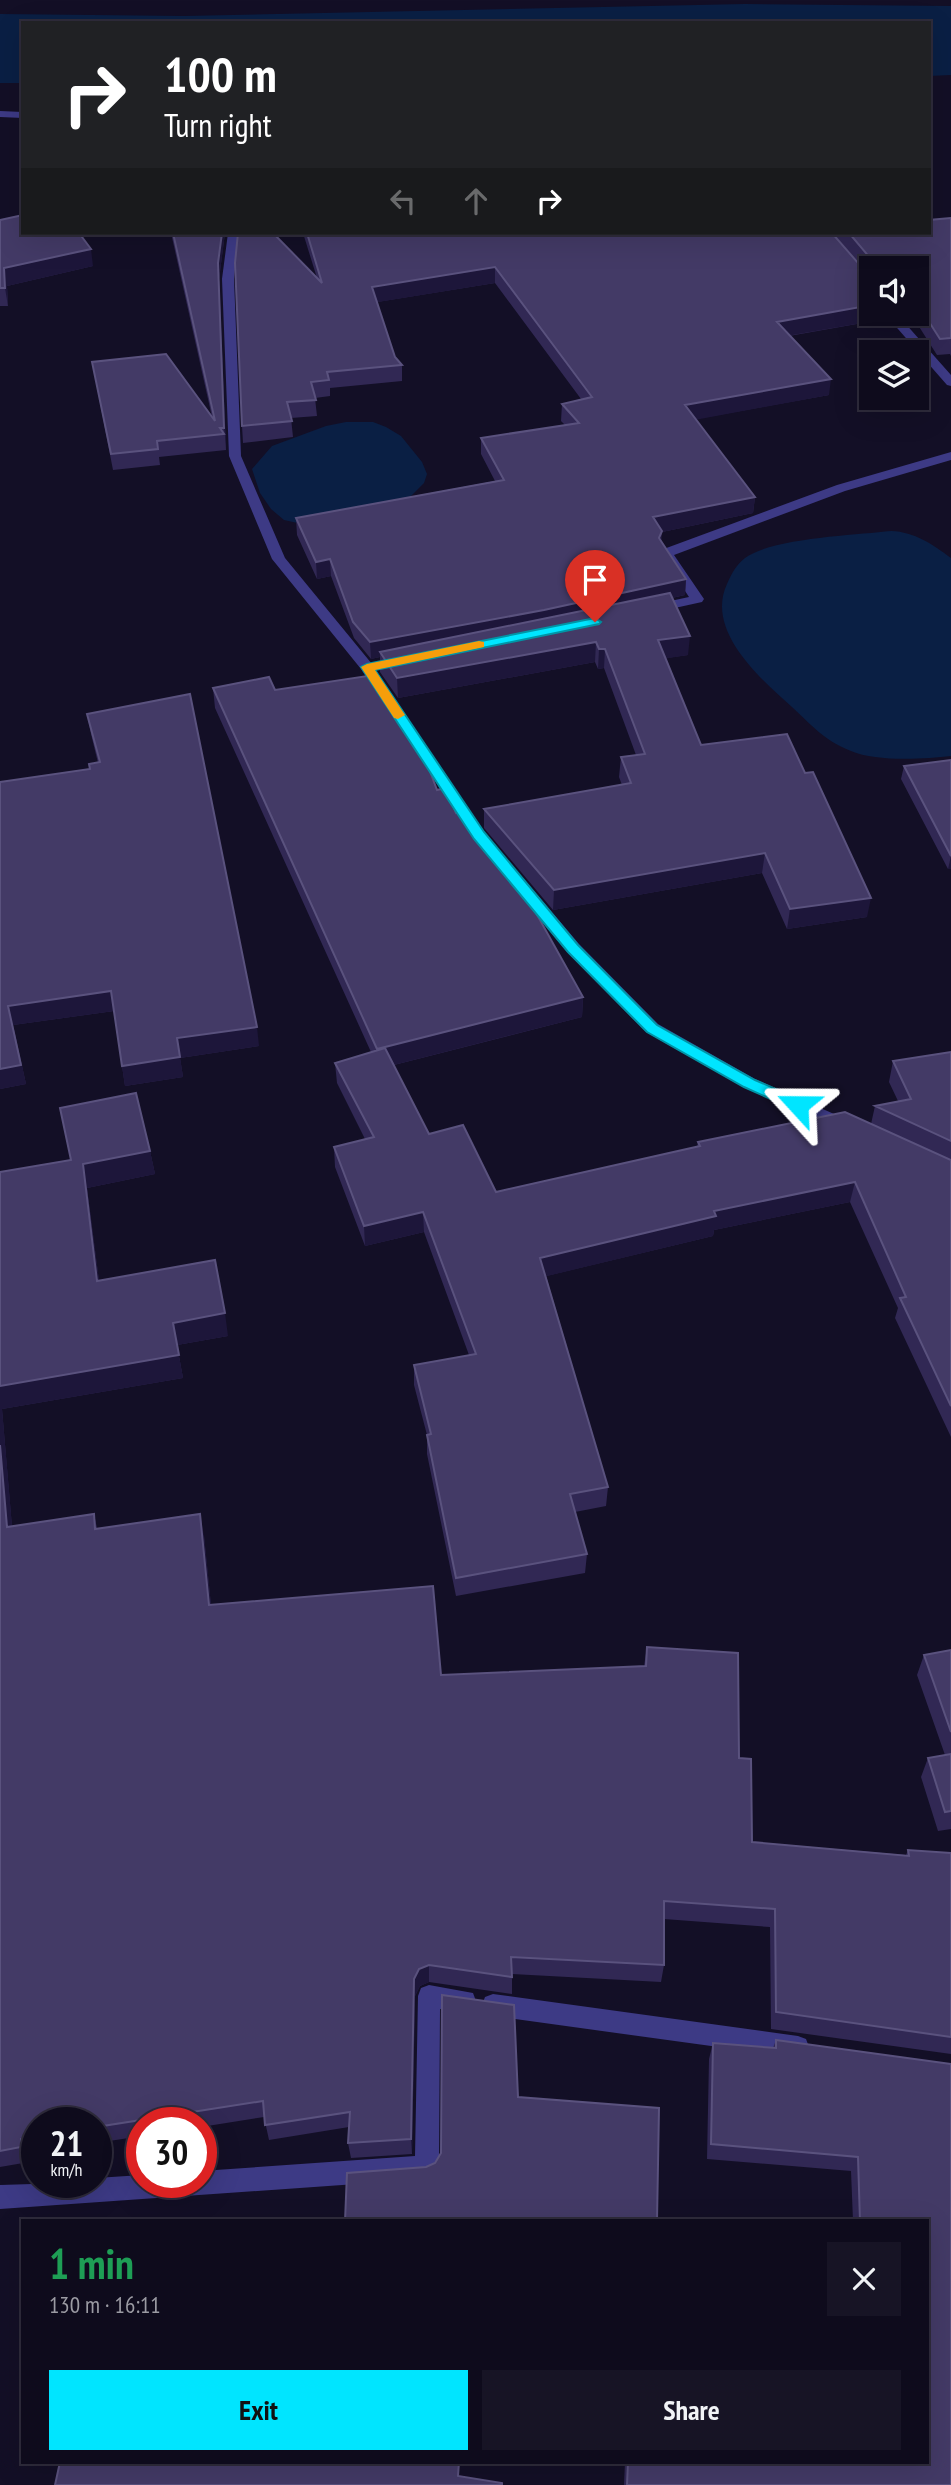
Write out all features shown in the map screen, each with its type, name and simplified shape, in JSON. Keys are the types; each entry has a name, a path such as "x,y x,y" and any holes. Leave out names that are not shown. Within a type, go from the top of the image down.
{"street":[{"path":"0,114 21,115"},
{"path":"233,235 228,279 235,456 279,559 372,666 389,701"},
{"path":"901,326 951,382"},
{"path":"633,613 697,599 666,553 841,488 951,456"},
{"path":"404,723 487,846"},
{"path":"505,866 573,948 652,1028 749,1083 860,1131"},
{"path":"0,2197 427,2167 429,1996 814,2049"}],"water":[{"path":"745,4 951,6 951,75 931,76 931,21 21,21 21,83 0,83 0,14 184,16"},
{"path":"346,422 373,422 401,436 422,462 427,474 424,483 401,506 302,524 284,520 271,509 260,493 252,469 272,446 326,426"},
{"path":"891,531 916,536 951,558 951,756 914,759 873,757 851,751 833,742 813,727 752,668 730,636 724,619 722,602 731,576 745,558 758,551 815,538"}],"building":[{"path":"21,215 21,235 80,235 91,249 4,268 5,288 0,288 0,220"},
{"path":"951,218 951,338 940,339 929,322 929,256 868,256 851,235 931,235 931,220"},
{"path":"173,235 222,235 218,263 224,428 220,428 224,434 157,441 158,449 111,454 92,362 166,354 215,421"},
{"path":"238,235 275,235 322,283 308,235 834,235 859,264 859,307 777,322 831,379 685,405 755,497 653,517 662,531 659,538 686,579 544,610 370,642 353,622 330,559 316,562 296,518 504,480 481,438 579,423 562,404 592,397 495,267 372,287 395,357 402,365 327,372 329,380 311,382 316,400 287,402 292,421 242,426 235,263"},
{"path":"670,593 690,636 658,640 701,745 787,734 805,773 813,772 871,898 790,909 765,853 554,890 484,809 631,783 621,757 645,754 605,649 599,649 596,642 397,678 380,652"},
{"path":"374,675 418,739 437,790 446,788 456,813 466,811 533,894 526,895 583,997 377,1049 213,688 269,677 275,690"},
{"path":"190,694 257,1027 177,1038 180,1057 122,1066 111,991 8,1006 21,1065 0,1069 0,782 90,769 89,764 100,762 87,714"},
{"path":"951,760 951,856 904,766"},
{"path":"385,1048 429,1134 463,1125 496,1192 700,1146 698,1142 845,1112 951,1160 951,1406 900,1298 906,1297 855,1182 714,1211 716,1216 540,1258 608,1487 570,1494 587,1554 456,1578 427,1435 431,1434 414,1365 476,1354 423,1212 364,1226 334,1147 374,1137 335,1063"},
{"path":"951,1052 951,1141 875,1106 911,1099 893,1061"},
{"path":"136,1093 150,1151 83,1164 97,1281 215,1260 225,1313 173,1323 179,1355 0,1386 0,1172 71,1160 60,1108"},
{"path":"0,1445 7,1527 94,1514 95,1529 200,1514 209,1605 433,1586 441,1675 646,1666 647,1647 738,1653 739,1758 751,1759 752,1842 909,1856 908,1850 951,1853 951,2037 776,2012 775,1909 664,1901 664,1965 511,1957 512,1977 429,1965 419,1969 414,1979 411,2139 348,2143 350,2112 265,2125 263,2101 217,2108 126,2107 126,2122 112,2125 112,2107 21,2107 21,2147 0,2151"},
{"path":"951,1650 951,1732 924,1655"},
{"path":"951,1754 951,1811 945,1812 928,1758"},
{"path":"442,1995 514,2005 518,2097 659,2108 657,2219 345,2219 347,2173 426,2167 435,2163 441,2153"},
{"path":"776,2040 951,2064 951,2485 627,2485 628,2464 929,2464 929,2219 860,2219 858,2157 711,2144 713,2043 776,2048"},
{"path":"60,2464 459,2464 458,2476 502,2483 502,2485 55,2485"}],"slow traffic":[{"path":"398,715 367,667 479,645"}],"route":[{"path":"595,622 367,667 479,836 573,948 652,1028 749,1083 798,1105"}]}
